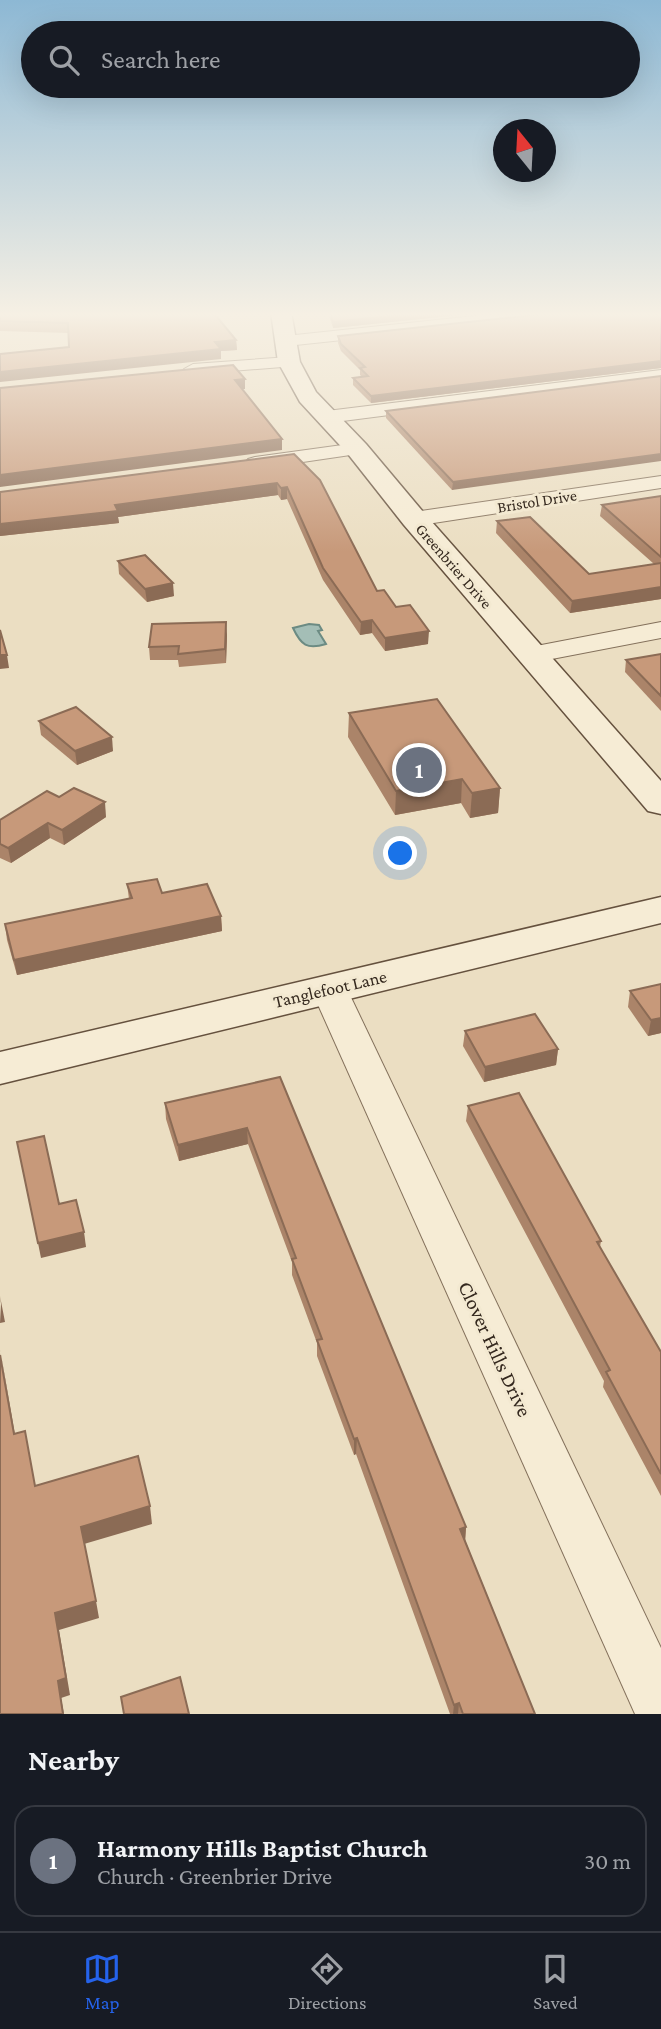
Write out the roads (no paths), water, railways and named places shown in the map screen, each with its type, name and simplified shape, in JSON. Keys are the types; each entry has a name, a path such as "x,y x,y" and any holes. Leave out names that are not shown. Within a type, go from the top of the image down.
{"street":[{"name":"Greenbrier Drive","path":"306,392 661,803"},
{"path":"327,417 526,392"},
{"path":"233,466 356,449"},
{"name":"Bristol Drive","path":"414,519 661,482"},
{"path":"531,655 661,630"},
{"name":"Tanglefoot Lane","path":"0,1068 661,910"},
{"name":"Clover Hills Drive","path":"329,989 661,1709"}],"water":[{"path":"309,624 319,625 322,630 318,631 326,644 309,646 299,639 293,628"}],"place":[{"name":"Harmony Hills Baptist Church","path":"419,770"}]}
